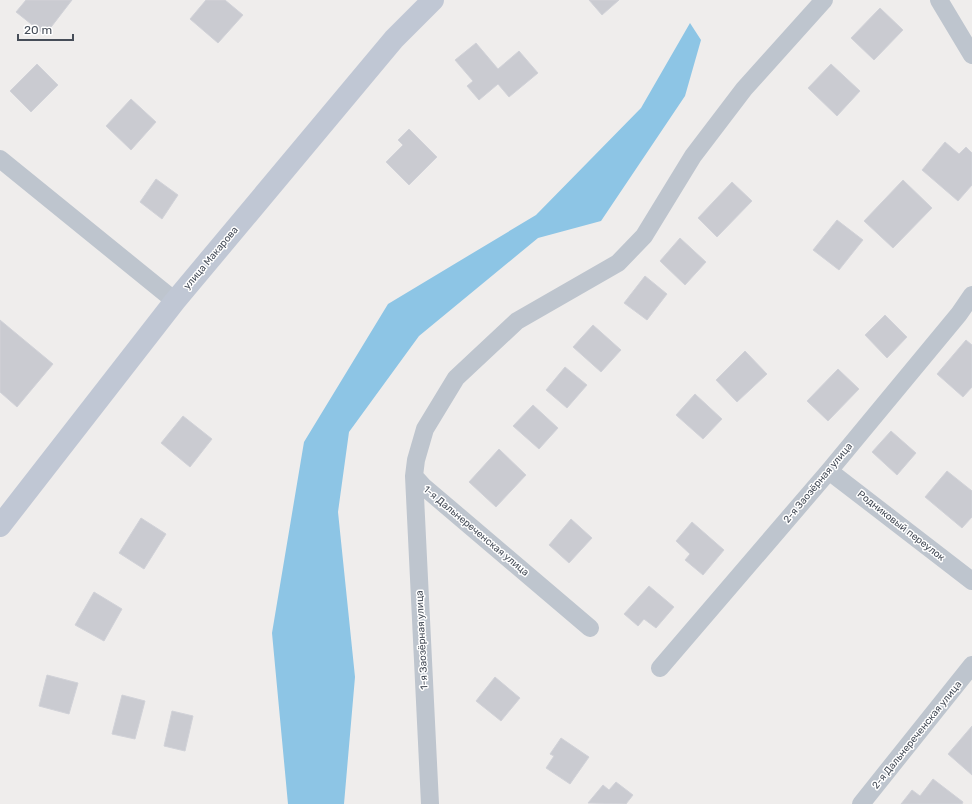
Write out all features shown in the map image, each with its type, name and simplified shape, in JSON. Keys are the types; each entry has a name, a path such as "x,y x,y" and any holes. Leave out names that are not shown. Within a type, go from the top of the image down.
{"street":[{"name":"улица Макарова","path":"0,526 175,301 394,39 434,0"},
{"path":"414,476 416,460 425,429 456,378 517,321 618,264 644,236 693,156 744,89 824,0"},
{"path":"939,0 972,55"},
{"path":"0,159 175,301"},
{"name":"2-я Заозёрная улица","path":"660,668 829,471 959,314 972,295"},
{"name":"Родниковый переулок","path":"829,471 972,581"},
{"name":"1-я Дальнереченская улица","path":"414,476 423,486 590,628"},
{"name":"1-я Заозёрная улица","path":"414,476 430,804"},
{"name":"2-я Дальнереченская улица","path":"861,804 972,665"}],"water":[{"path":"690,23 701,40 685,96 601,221 538,238 419,336 349,432 338,512 355,677 344,804 288,804 272,633 304,442 388,304 536,215 641,108"}],"building":[{"path":"26,0 72,0 45,35 16,12"},
{"path":"206,0 225,0 243,15 218,43 190,19"},
{"path":"589,0 619,0 602,15"},
{"path":"880,8 903,30 874,60 851,38"},
{"path":"476,43 498,69 519,51 538,73 509,97 498,84 479,100 467,86 473,81 455,60"},
{"path":"37,64 58,85 31,112 10,91"},
{"path":"831,64 860,91 837,116 808,88"},
{"path":"131,99 156,122 131,150 106,126"},
{"path":"409,129 437,157 409,185 386,162 403,145 398,140"},
{"path":"945,142 959,154 966,147 972,153 972,185 958,201 922,170"},
{"path":"156,179 178,195 162,219 140,202"},
{"path":"903,180 932,208 893,248 864,221"},
{"path":"732,182 752,201 717,237 698,218"},
{"path":"837,220 863,240 839,270 813,250"},
{"path":"680,238 706,262 685,285 660,261"},
{"path":"645,276 667,294 647,320 624,303"},
{"path":"885,315 907,337 887,358 865,335"},
{"path":"0,320 53,364 17,407 0,392"},
{"path":"593,325 621,350 601,372 573,347"},
{"path":"966,340 972,345 972,387 963,397 937,374"},
{"path":"745,351 767,374 737,402 716,380"},
{"path":"565,367 587,385 567,408 546,390"},
{"path":"838,369 859,389 828,421 807,401"},
{"path":"695,394 722,419 703,439 676,415"},
{"path":"533,405 558,428 539,449 513,426"},
{"path":"183,416 212,439 190,467 161,443"},
{"path":"891,431 916,453 897,475 872,452"},
{"path":"499,449 526,475 496,507 469,482"},
{"path":"947,471 972,491 972,517 962,528 925,497"},
{"path":"141,518 166,534 144,569 119,553"},
{"path":"571,519 592,538 569,563 549,545"},
{"path":"692,522 724,550 703,575 685,560 690,554 676,541"},
{"path":"649,586 674,607 656,628 644,619 638,626 624,614"},
{"path":"94,592 122,609 104,641 75,625"},
{"path":"47,675 78,683 69,714 39,706"},
{"path":"495,677 520,698 501,721 476,701"},
{"path":"122,695 145,701 135,739 112,734"},
{"path":"172,711 193,716 185,751 164,746"},
{"path":"972,726 972,775 948,754"},
{"path":"561,738 589,757 570,784 546,768 554,756 550,754"},
{"path":"933,779 963,802 962,804 901,804 912,790 920,796"},
{"path":"616,782 633,795 626,804 588,803 603,785 609,790"}]}
